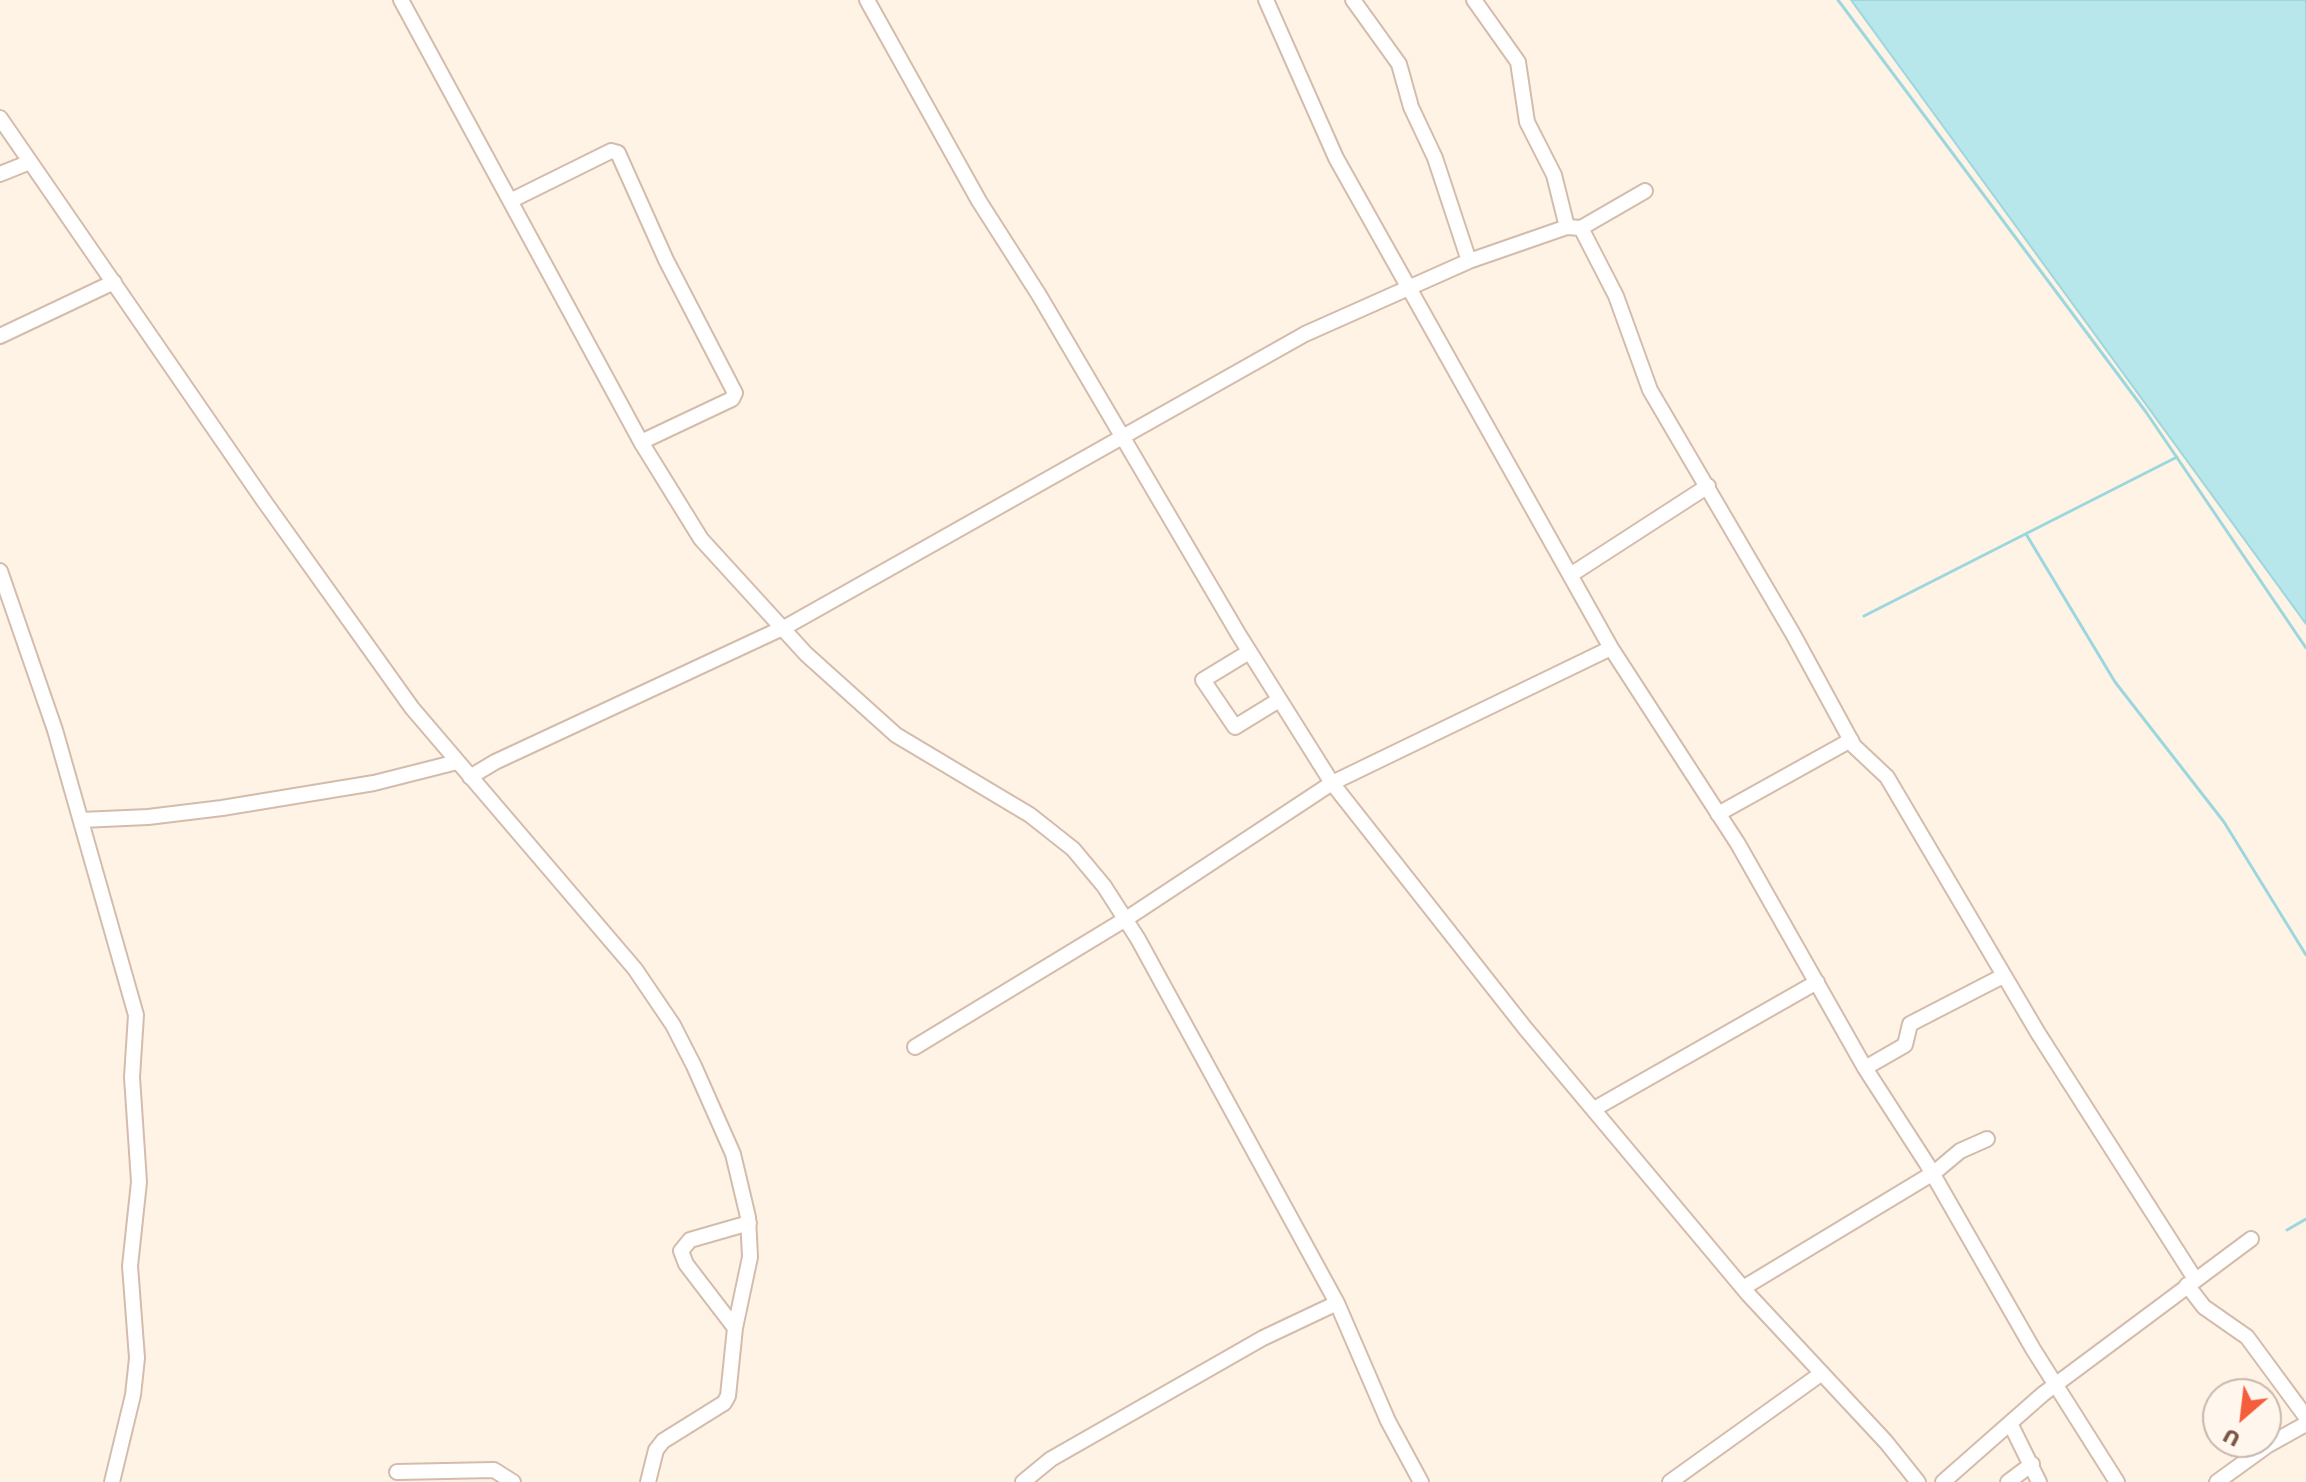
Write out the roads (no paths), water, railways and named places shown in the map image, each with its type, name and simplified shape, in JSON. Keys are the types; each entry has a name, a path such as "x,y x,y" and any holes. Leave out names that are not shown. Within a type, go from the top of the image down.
{"street":[{"path":"401,0 641,442 716,558 828,676 896,735 999,795 1054,833 1104,886 1126,919 1337,1303 1388,1421 1421,1482"},
{"path":"867,0 954,160 1039,295 1249,652 1332,783 1516,1017 1743,1288 1918,1482"},
{"path":"1266,0 1336,158 1611,648 1718,814 1865,1068 1933,1174 2056,1385 2117,1482"},
{"path":"1353,0 1399,64 1411,107 1435,158 1469,261"},
{"path":"1474,0 1518,62 1527,122 1554,175 1574,228 1616,296 1643,376 1858,754 1887,777 2003,976 2204,1307 2247,1337 2306,1417"},
{"path":"0,118 264,501 412,708 659,1001 731,1146 749,1223 750,1257 735,1328 726,1400 663,1441 656,1450 648,1482"},
{"path":"510,201 611,151 618,153 666,260 735,393 732,399 641,442"},
{"path":"0,174 30,162"},
{"path":"470,777 495,762 783,628 1305,334 1469,261 1574,228 1645,191"},
{"path":"0,336 114,282"},
{"path":"1572,574 1708,486"},
{"path":"0,571 51,717 118,941 136,1015 132,1077 139,1182 130,1266 137,1343 136,1376 112,1482"},
{"path":"915,1047 1126,919 1332,783 1611,648"},
{"path":"1249,652 1203,680 1235,727 1279,700"},
{"path":"1718,814 1851,740"},
{"path":"81,820 148,817 222,808 374,783 457,762"},
{"path":"1865,1068 1905,1045 1910,1024 2003,976"},
{"path":"1594,1109 1817,982"},
{"path":"1743,1288 1933,1174 1960,1151 1987,1139"},
{"path":"735,1328 686,1264 681,1251 690,1240 749,1223"},
{"path":"1943,1482 2056,1385 2251,1239"},
{"path":"1023,1482 1051,1459 1249,1346 1337,1303"},
{"path":"1670,1482 1822,1373"},
{"path":"2010,1423 2039,1482"},
{"path":"2217,1482 2268,1445 2306,1424"},
{"path":"2008,1482 2032,1464"},
{"path":"397,1472 494,1470 513,1482"}],"water":[{"path":"1851,0 2306,0 2306,624"}],"waterway":[{"path":"1838,0 2146,412 2306,648"},
{"path":"1864,616 2177,457"},
{"path":"2026,534 2115,682 2224,822 2306,955"},
{"path":"2287,1230 2306,1219"}]}
